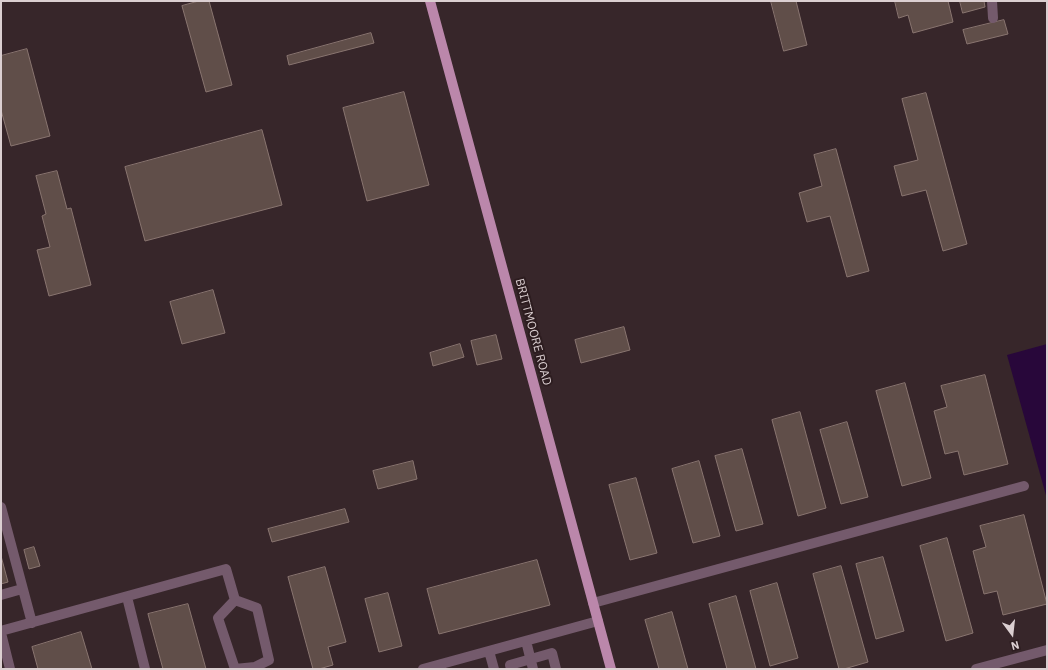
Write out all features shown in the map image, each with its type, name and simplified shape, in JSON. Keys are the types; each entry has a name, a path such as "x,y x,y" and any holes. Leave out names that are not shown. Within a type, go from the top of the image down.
{"main road":[{"name":"BRITTMOORE ROAD","path":"430,1 611,669"}],"lane":[{"path":"992,1 993,18"},
{"path":"593,603 1024,486"},
{"path":"1,507 32,623"},
{"path":"10,669 1,632 226,569 235,600"},
{"path":"1,595 22,589"},
{"path":"127,597 145,669"},
{"path":"235,600 257,608 269,660 255,667 235,669 218,618 235,600"},
{"path":"423,669 598,621"},
{"path":"526,641 532,664"},
{"path":"976,669 1047,650"},
{"path":"489,651 494,669"},
{"path":"511,669 510,665 532,664 552,653 556,669"}],"shaded area":[{"path":"1047,344 1047,499 1007,355"}],"building":[{"path":"199,1 209,1 232,85 206,92 182,6"},
{"path":"771,1 796,1 807,45 784,51"},
{"path":"895,1 948,1 953,22 913,33 908,15 899,18"},
{"path":"960,1 984,1 985,7 963,13"},
{"path":"1004,20 1008,34 967,44 963,30"},
{"path":"371,33 374,43 289,65 287,56"},
{"path":"27,49 50,136 11,146 1,110 1,56"},
{"path":"404,92 429,185 367,201 343,108"},
{"path":"926,93 967,244 943,251 926,190 902,196 894,166 918,160 902,99"},
{"path":"262,130 282,205 145,241 125,167"},
{"path":"836,149 869,271 847,277 830,216 807,222 799,193 822,186 814,155"},
{"path":"57,171 67,209 71,208 91,285 49,296 37,250 50,247 42,216 46,214 36,176"},
{"path":"213,290 225,333 182,344 170,302"},
{"path":"624,327 630,350 581,363 575,340"},
{"path":"496,335 502,359 477,365 471,341"},
{"path":"460,344 464,357 433,366 430,353"},
{"path":"985,375 1008,464 964,475 958,451 945,454 934,411 947,407 941,386"},
{"path":"905,383 931,478 902,486 876,391"},
{"path":"800,412 826,508 798,516 772,420"},
{"path":"847,422 868,497 841,504 820,430"},
{"path":"742,449 763,524 736,531 715,456"},
{"path":"413,461 417,479 378,489 373,471"},
{"path":"699,461 720,536 693,543 672,469"},
{"path":"636,478 657,553 630,560 609,485"},
{"path":"345,509 349,522 272,542 268,529"},
{"path":"1024,515 1047,604 1003,615 997,591 984,594 973,551 986,547 980,526"},
{"path":"947,538 973,633 946,641 920,546"},
{"path":"34,547 40,566 29,569 24,550"},
{"path":"1,556 8,582 1,584"},
{"path":"883,557 904,631 876,639 856,564"},
{"path":"537,560 550,605 439,634 427,589"},
{"path":"841,566 868,662 844,669 839,669 813,574"},
{"path":"325,567 346,642 328,647 333,665 313,669 288,577"},
{"path":"777,583 798,658 770,666 750,591"},
{"path":"388,593 402,646 379,652 365,599"},
{"path":"736,596 756,669 727,669 709,604"},
{"path":"188,604 206,669 163,669 148,614"},
{"path":"672,612 688,669 659,669 645,620"},
{"path":"81,632 92,669 38,669 32,647"}]}
